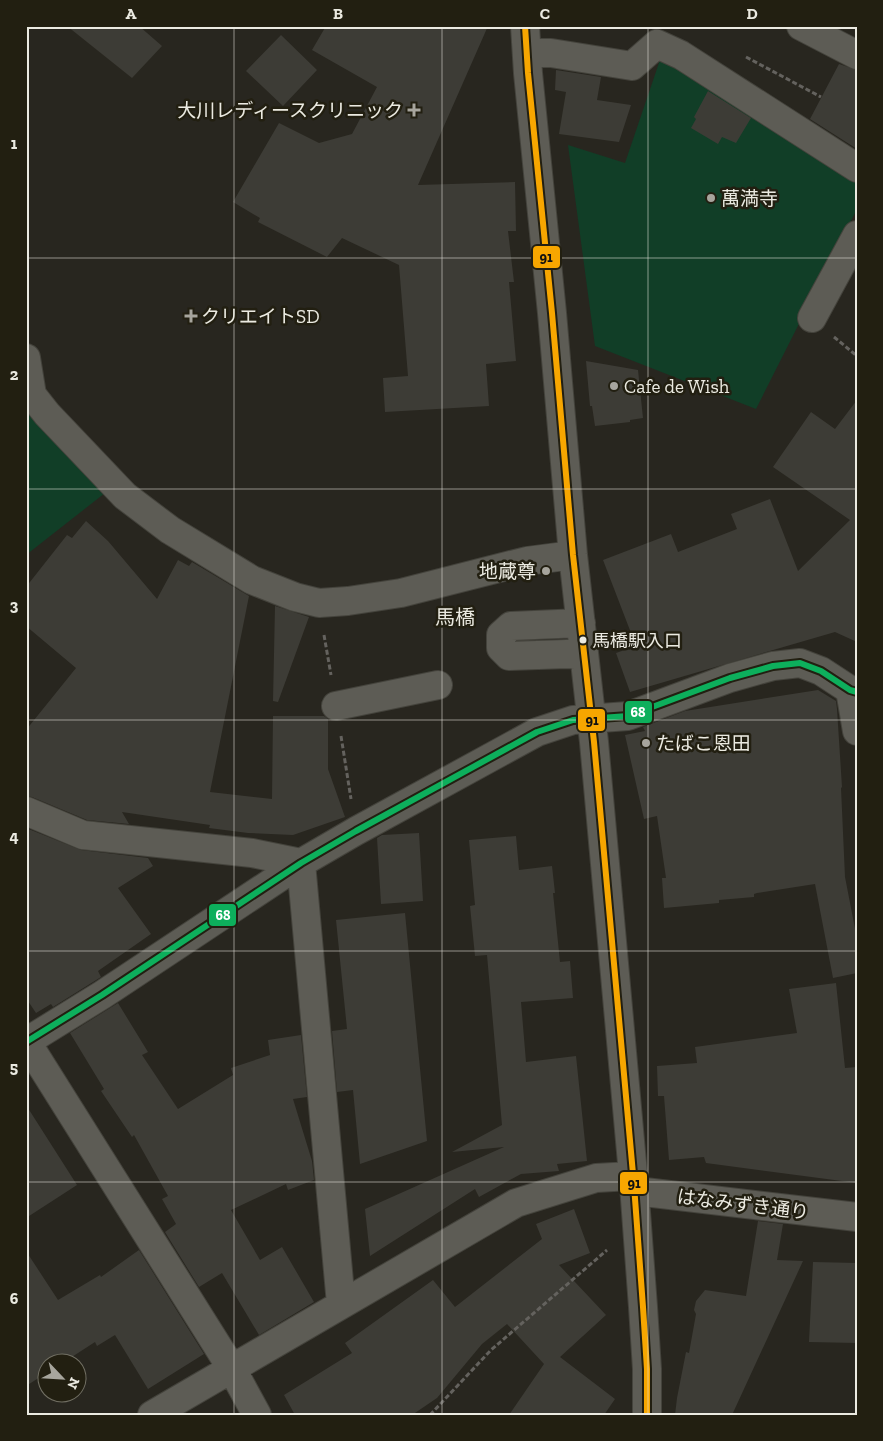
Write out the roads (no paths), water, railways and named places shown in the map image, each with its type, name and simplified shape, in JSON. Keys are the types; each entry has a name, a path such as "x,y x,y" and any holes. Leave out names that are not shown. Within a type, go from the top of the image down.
{"street":[{"path":"525,26 573,555 591,719 634,1185 646,1351 647,1415"},
{"path":"802,26 857,55"},
{"path":"527,53 550,53 632,66 657,44 681,55 857,168"},
{"path":"812,318 857,235"},
{"path":"26,358 32,395 47,414 125,496 170,530 244,575 295,597 319,604 384,596 440,582 457,580 527,561 573,555"},
{"path":"581,623 511,626 501,635 501,648 509,656 584,655"},
{"path":"257,1415 232,1370 26,1042 102,995 301,863 537,732 572,720 628,716 730,678 774,666 800,663 820,671 854,691 857,731"},
{"path":"336,706 438,685"},
{"path":"26,811 83,835 252,853 301,863"},
{"path":"301,863 342,1304"},
{"path":"152,1415 516,1203 596,1178 631,1176 634,1185"},
{"name":"はなみずき通り","path":"634,1185 636,1191 857,1217"}],"place":[{"name":"大川レディースクリニック","path":"414,110"},
{"name":"萬満寺","path":"711,198"},
{"name":"クリエイトSD","path":"191,316"},
{"name":"Cafe de Wish","path":"614,386"},
{"name":"地蔵尊","path":"546,571"},
{"name":"馬橋駅入口","path":"583,640"},
{"name":"たばこ恩田","path":"646,743"}],"district":[{"name":"馬橋","path":"455,617"}]}
